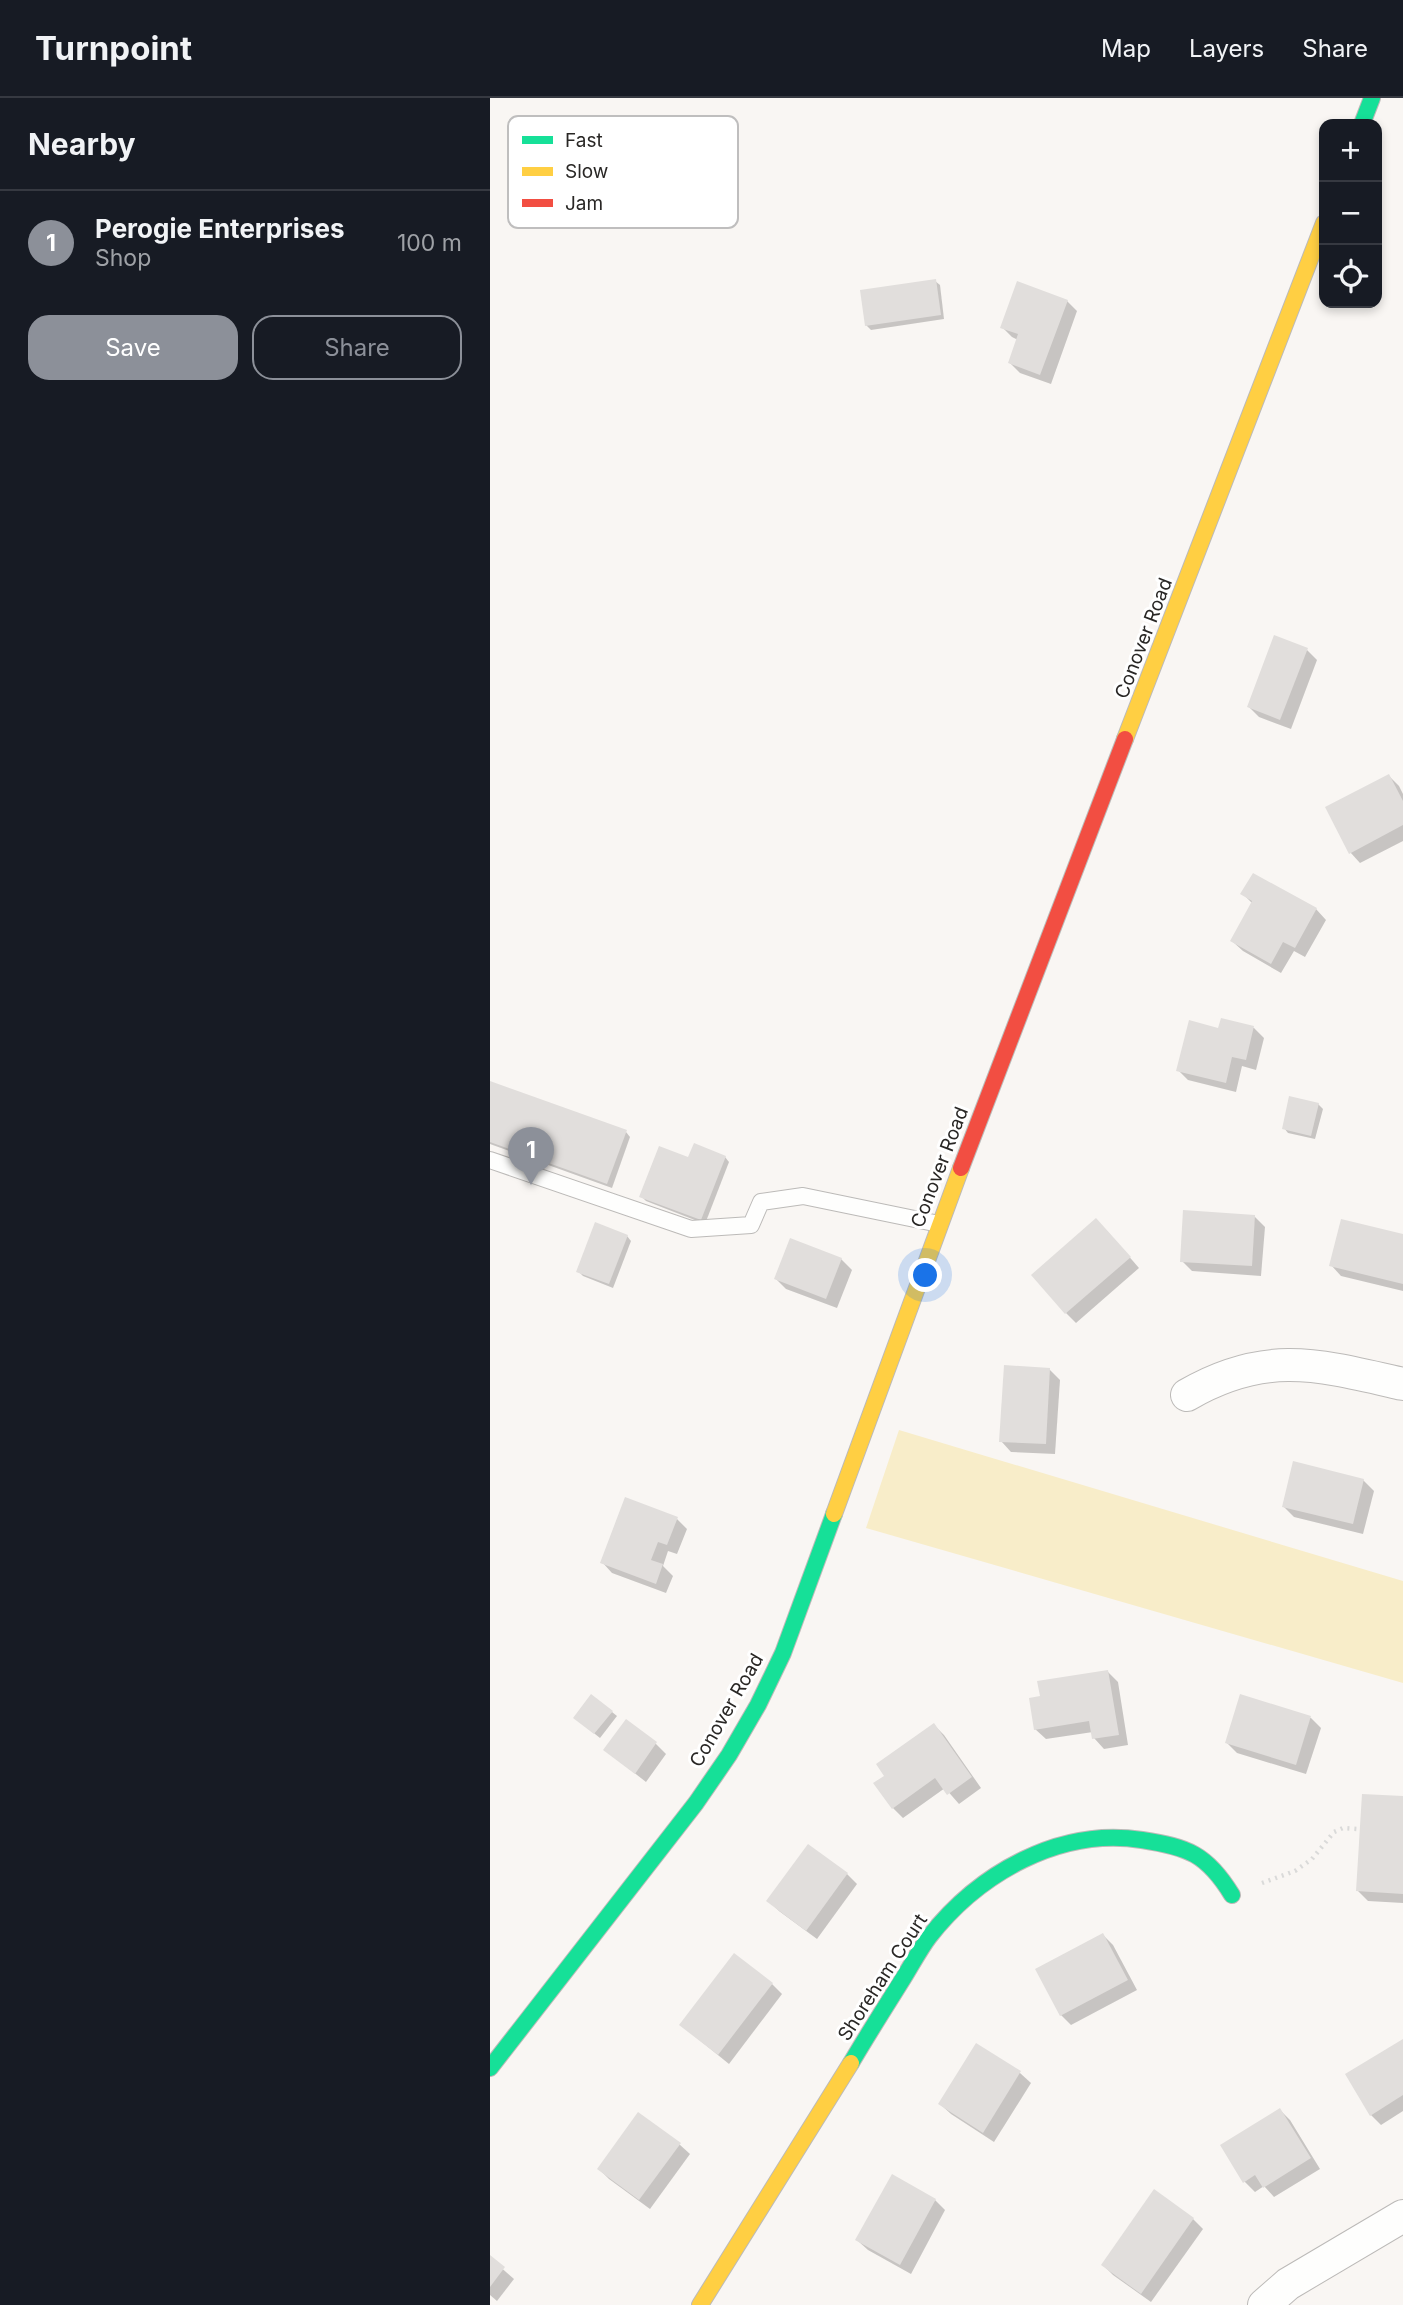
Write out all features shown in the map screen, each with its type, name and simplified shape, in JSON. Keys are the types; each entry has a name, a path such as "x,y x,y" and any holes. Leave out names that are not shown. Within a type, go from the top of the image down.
{"street":[{"path":"1364,119 1372,98"},
{"name":"Conover Road","path":"490,2068 696,1802 729,1755 783,1654 939,1224 1319,236"},
{"path":"1187,1395 1212,1380 1237,1372 1285,1364 1335,1369 1403,1384"},
{"name":"Shoreham Court","path":"700,2305 929,1937 950,1912 975,1889 1001,1871 1035,1854 1067,1842 1112,1836 1139,1837 1193,1853 1209,1861 1232,1895"},
{"path":"1264,2305 1288,2284 1403,2216"}],"lane":[{"path":"490,1160 691,1229 751,1225 761,1202 803,1196 939,1224"}],"path":[{"path":"1232,1895 1295,1871 1312,1859 1334,1832 1343,1828 1357,1829"}],"shaded area":[{"path":"899,1430 1403,1581 1403,1683 866,1528"}],"building":[{"path":"936,279 941,315 865,326 860,290"},
{"path":"1017,281 1068,300 1040,375 1008,363 1018,334 1000,328"},
{"path":"1274,635 1308,648 1280,720 1247,707"},
{"path":"1389,774 1403,801 1403,825 1349,854 1325,807"},
{"path":"1253,873 1317,908 1295,948 1283,942 1271,964 1230,941 1252,901 1240,894"},
{"path":"1221,1018 1254,1026 1246,1060 1232,1057 1226,1083 1176,1071 1189,1020 1218,1028"},
{"path":"490,1081 627,1130 607,1184 490,1142"},
{"path":"1289,1096 1319,1103 1311,1136 1282,1129"},
{"path":"694,1143 726,1156 701,1220 639,1197 659,1146 688,1157"},
{"path":"1183,1210 1255,1215 1252,1266 1180,1262"},
{"path":"1096,1218 1131,1257 1065,1314 1031,1275"},
{"path":"1341,1219 1403,1234 1403,1284 1329,1266"},
{"path":"595,1222 628,1235 609,1284 576,1272"},
{"path":"790,1238 842,1258 826,1299 774,1279"},
{"path":"1004,1365 1050,1368 1046,1444 999,1442"},
{"path":"1293,1461 1364,1479 1353,1524 1282,1507"},
{"path":"625,1497 678,1517 667,1545 658,1542 651,1560 663,1564 656,1584 600,1563"},
{"path":"1108,1670 1119,1735 1092,1739 1089,1721 1034,1730 1029,1698 1040,1696 1037,1681"},
{"path":"591,1694 613,1711 594,1734 573,1718"},
{"path":"1240,1694 1311,1716 1296,1765 1225,1743"},
{"path":"626,1719 657,1742 635,1774 603,1750"},
{"path":"934,1723 972,1777 947,1795 935,1778 892,1809 873,1783 884,1776 876,1764"},
{"path":"1362,1794 1403,1796 1403,1894 1356,1891"},
{"path":"808,1844 848,1873 806,1931 766,1901"},
{"path":"1103,1933 1128,1980 1060,2016 1035,1969"},
{"path":"734,1953 773,1983 718,2055 679,2025"},
{"path":"1403,2039 1403,2095 1370,2116 1345,2074"},
{"path":"976,2043 1021,2071 983,2133 938,2104"},
{"path":"1280,2108 1311,2158 1263,2188 1255,2175 1243,2183 1220,2145"},
{"path":"638,2112 681,2143 639,2200 597,2169"},
{"path":"892,2174 936,2199 900,2265 855,2240"},
{"path":"1154,2189 1194,2218 1141,2294 1101,2265"},
{"path":"490,2255 505,2267 490,2287"}],"traffic: fast":[{"path":"1364,119 1372,98"},
{"path":"490,2068 696,1803 729,1755 758,1705 783,1653 834,1514"},
{"path":"851,2063 929,1937 972,1893 1024,1860 1052,1848 1081,1841 1111,1838 1142,1840 1172,1846 1205,1861 1232,1895"}],"traffic: slow":[{"path":"1125,739 1319,236"},
{"path":"834,1514 961,1168"},
{"path":"700,2305 851,2063"}],"traffic: jam":[{"path":"961,1168 1125,739"}],"place":[{"name":"Perogie Enterprises","path":"531,1185"}]}
